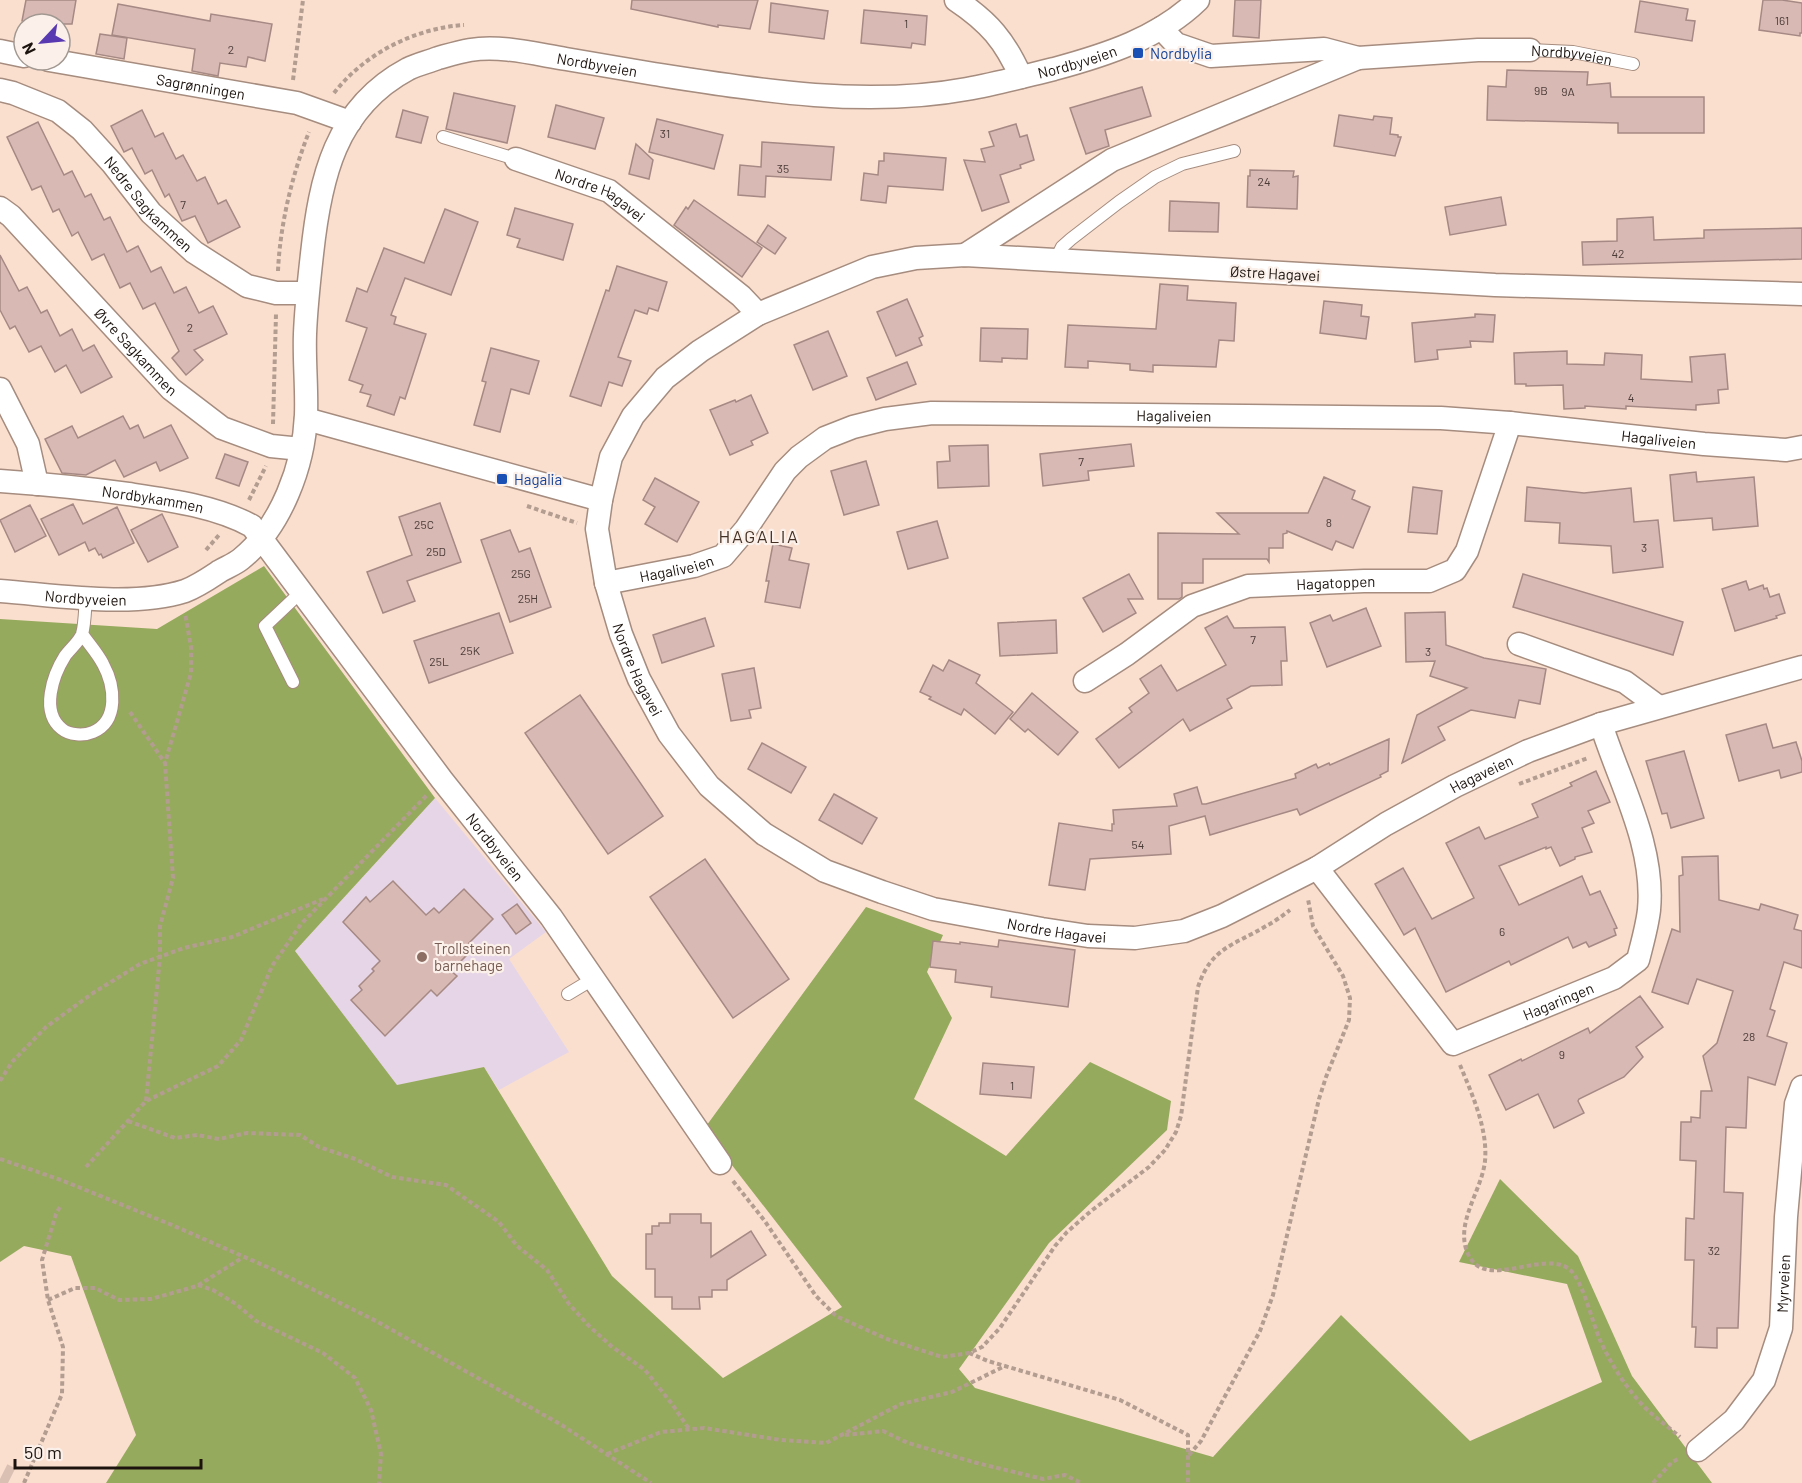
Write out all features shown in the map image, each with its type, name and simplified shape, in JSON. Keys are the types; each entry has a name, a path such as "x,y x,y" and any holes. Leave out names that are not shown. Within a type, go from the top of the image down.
{"street":[{"path":"956,0 996,32 1012,56 1021,77"},
{"name":"Nordbyveien","path":"0,591 142,599 182,592 201,584 241,559 275,520 293,482 306,419 305,336 308,292 321,190 330,159 350,122 367,100 391,79 416,66 471,50 511,50 711,83 806,94 859,97 965,90 1082,62 1120,49 1161,28 1198,0"},
{"name":"Nordbyveien","path":"1161,28 1176,44 1211,56 1324,49 1358,58 1478,50 1530,50"},
{"path":"965,255 1112,160 1358,58"},
{"name":"Sagrønningen","path":"72,64 297,103 350,122"},
{"name":"Nedre Sagkammen","path":"0,90 58,111 82,130 112,163 151,213 194,252 247,286 276,293 308,292"},
{"name":"Nordre Hagavei","path":"516,159 609,191 741,296 758,314 700,351 665,378 633,416 611,457 597,529 606,583 621,634 639,679 669,734 709,786 764,834 825,871 933,909 1077,934 1135,938 1184,931 1323,877"},
{"name":"Øvre Sagkammen","path":"0,208 11,216 171,389 222,428 271,446 301,449"},
{"name":"Østre Hagavei","path":"758,314 872,267 916,258 965,255 1495,285 1802,294"},
{"path":"0,388 28,444 37,484"},
{"name":"Hagaliveien","path":"606,583 694,566 723,556 746,529 785,471 799,456 825,438 853,427 885,419 932,413 1441,418 1510,423 1704,444 1786,450 1802,447"},
{"path":"306,419 601,500"},
{"name":"Hagatoppen","path":"1085,681 1127,654 1192,606 1248,586 1364,580 1429,581 1455,570 1467,551 1510,423"},
{"name":"Nordbykammen","path":"0,481 172,500 236,517 252,526 260,538"},
{"name":"Nordbyveien","path":"260,538 442,780 551,917 720,1163"},
{"path":"1519,644 1625,681 1659,707"},
{"name":"Hagaveien","path":"1323,877 1386,824 1455,786 1528,751 1601,724 1802,667"},
{"name":"Hagaringen","path":"1453,1044 1614,978 1638,960 1649,911 1648,874 1639,832 1601,724"},
{"path":"1323,877 1453,1044"},
{"name":"Myrveien","path":"1698,1450 1734,1420 1764,1380 1781,1328 1786,1217 1796,1104 1802,1087"}],"lane":[{"name":"Nordbyveien","path":"1530,50 1573,52 1634,64"},
{"name":"Nordre Hagavei","path":"443,137 516,159"},
{"path":"1055,261 1062,247 1071,239 1155,177 1182,164 1234,152"},
{"path":"293,682 265,626 301,592"},
{"path":"82,634 103,664 111,684 112,704 109,720 100,729 88,734 73,734 62,729 53,718 49,705 55,679 63,659 82,634 86,597"},
{"path":"568,994 593,979"}],"path":[{"path":"303,0 292,86 309,131"},
{"path":"146,1101 160,957 160,926 173,878 165,763 191,673 191,647 182,592"},
{"path":"111,684 165,763"},
{"path":"1510,788 1609,750"},
{"path":"86,1167 146,1101 218,1066 241,1040 272,966 301,924 442,780"},
{"path":"1303,902 1308,899 1323,877"},
{"path":"0,1081 12,1062 46,1027 102,987 140,964 184,948 232,937 327,897"},
{"path":"1189,1455 1201,1441 1260,1331 1273,1295 1322,1088 1350,1020 1350,998 1343,976 1313,926 1308,899"},
{"path":"720,1163 764,1220 816,1296 836,1316 887,1339 942,1357 969,1353 981,1347 1000,1328 1055,1246 1067,1232 1149,1167 1165,1150 1176,1132 1181,1116 1198,987 1203,972 1221,951 1266,927 1298,905"},
{"path":"1453,1044 1480,1121 1485,1144 1485,1162 1465,1225 1468,1254 1474,1262 1494,1270 1548,1263 1560,1263 1571,1270 1582,1290 1600,1340 1622,1379 1651,1414 1698,1450 1672,1462 1653,1483"},
{"path":"128,1121 175,1138 197,1135 219,1139 247,1133 300,1135 319,1146 392,1177 446,1185 499,1222 517,1246 548,1270 569,1304 611,1346 645,1370 689,1429"},
{"path":"0,1159 61,1180 274,1270 385,1326 560,1424 651,1483"},
{"path":"24,1483 62,1394 63,1347 48,1300 42,1260 61,1205"},
{"path":"48,1300 75,1288 95,1288 119,1300 151,1299 198,1285 242,1257"},
{"path":"198,1285 213,1290 236,1304 256,1321 323,1353 355,1378 370,1410 381,1454 379,1483"},
{"path":"969,1353 988,1362 1120,1400 1188,1435 1188,1483"},
{"path":"607,1454 661,1432 704,1428 781,1440 826,1443 901,1404 952,1392 1005,1366"},
{"path":"842,1435 883,1431 908,1443 977,1463 1043,1479 1065,1475 1081,1483"}],"shaded area":[{"path":"435,798 546,932 509,959 569,1052 499,1090 484,1067 397,1086 295,951"}],"green space":[{"path":"264,566 435,798 295,951 397,1085 484,1067 612,1276 723,1378 842,1307 704,1129 866,907 943,935 927,972 952,1018 914,1099 1006,1156 1090,1062 1171,1101 1167,1130 1049,1243 959,1369 975,1388 1213,1457 1341,1315 1470,1441 1602,1382 1567,1284 1459,1262 1500,1179 1578,1256 1632,1376 1712,1483 106,1483 136,1435 71,1256 24,1246 0,1262 0,619 157,629"}],"building":[{"path":"26,0 76,0 72,24 72,12 24,12"},
{"path":"632,0 758,0 750,29 718,25 718,27 631,9"},
{"path":"1235,0 1261,0 1259,38 1233,36"},
{"path":"1763,0 1802,3 1802,33 1800,36 1759,30"},
{"path":"1640,1 1688,9 1686,20 1695,21 1692,41 1635,32"},
{"path":"771,3 828,11 824,39 769,32"},
{"path":"118,4 210,21 211,14 272,24 265,61 248,57 246,67 220,63 218,76 192,71 195,49 112,35"},
{"path":"864,10 927,16 925,45 912,43 911,48 861,43"},
{"path":"100,34 127,38 124,59 96,54"},
{"path":"1507,70 1588,72 1587,85 1610,83 1611,97 1704,97 1704,133 1618,133 1618,123 1487,120 1488,86 1506,87"},
{"path":"1142,87 1151,116 1105,130 1109,146 1086,154 1070,108"},
{"path":"454,93 515,106 507,143 446,129"},
{"path":"556,105 604,118 595,149 548,137"},
{"path":"142,110 155,137 163,133 176,159 183,155 197,181 205,177 218,204 226,200 240,227 208,243 195,216 182,221 169,194 165,197 152,170 145,174 132,148 124,152 111,126"},
{"path":"403,110 428,117 421,143 396,137"},
{"path":"1339,115 1373,120 1374,116 1392,118 1390,134 1401,137 1395,156 1334,146"},
{"path":"657,119 723,135 714,169 649,152"},
{"path":"38,122 64,175 72,171 85,197 91,194 104,220 110,217 127,252 138,246 151,272 161,267 174,293 186,287 199,313 213,306 227,334 194,350 203,360 186,375 172,358 179,351 155,303 143,309 130,283 120,288 104,254 92,260 78,232 72,236 59,209 53,212 41,186 32,190 7,137"},
{"path":"1016,124 1020,137 1027,135 1034,160 1020,165 1021,168 1000,175 1009,202 982,211 964,160 985,162 981,149 994,146 989,132"},
{"path":"762,142 834,147 831,180 766,176 765,197 738,195 740,165 761,167"},
{"path":"636,144 653,160 649,179 629,174"},
{"path":"884,153 946,158 943,190 888,186 886,203 861,200 864,173 878,175 879,161 884,161"},
{"path":"1250,170 1294,171 1293,177 1298,176 1297,209 1247,207"},
{"path":"1501,197 1506,225 1450,235 1445,207"},
{"path":"694,200 762,248 742,277 674,225 686,207 688,209"},
{"path":"1170,201 1219,203 1218,232 1169,231"},
{"path":"515,208 573,224 563,260 517,247 520,239 507,235"},
{"path":"445,209 478,222 451,295 405,278 391,315 396,317 394,324 426,334 405,399 400,397 394,415 367,406 371,395 360,392 363,385 349,380 367,328 346,321 357,288 367,292 384,248 424,263"},
{"path":"1653,217 1654,240 1704,238 1704,230 1802,228 1802,259 1583,265 1582,242 1617,241 1617,219"},
{"path":"768,225 786,238 775,254 757,242"},
{"path":"0,255 19,291 27,287 41,313 47,310 60,336 72,329 83,351 94,345 112,377 81,393 66,365 55,372 41,346 29,352 15,326 10,329 0,310"},
{"path":"617,266 667,282 658,311 649,308 647,314 635,310 618,357 631,361 622,386 609,382 601,406 570,396 606,290 609,291"},
{"path":"1160,284 1188,286 1187,300 1236,303 1234,341 1219,340 1216,367 1153,365 1153,372 1130,370 1130,364 1088,361 1088,368 1065,367 1068,325 1156,329"},
{"path":"907,299 923,336 919,338 922,345 896,356 877,312"},
{"path":"1324,301 1362,305 1361,316 1369,317 1366,339 1320,333"},
{"path":"1475,314 1495,315 1493,342 1470,341 1471,347 1437,350 1438,359 1415,362 1412,323 1475,317"},
{"path":"981,328 1028,329 1027,359 1002,358 1002,362 980,361"},
{"path":"828,331 847,376 813,390 794,345"},
{"path":"491,348 539,361 529,394 511,389 500,432 474,425 486,382 482,381"},
{"path":"1567,351 1567,364 1604,365 1605,353 1642,355 1641,379 1692,382 1690,357 1725,354 1728,389 1718,390 1719,403 1696,405 1696,410 1626,406 1626,409 1585,406 1585,408 1564,409 1563,385 1515,384 1514,353"},
{"path":"907,362 916,384 876,400 867,378"},
{"path":"751,395 768,433 751,441 753,445 730,455 710,410"},
{"path":"123,416 130,429 138,425 144,438 171,425 188,458 160,471 156,462 124,477 115,460 86,475 62,473 45,439 72,426 78,438"},
{"path":"1131,444 1134,466 1088,471 1089,480 1043,486 1040,454"},
{"path":"988,445 989,486 938,488 937,462 950,461 949,446"},
{"path":"225,454 248,462 239,486 216,478"},
{"path":"866,461 879,505 844,515 831,471"},
{"path":"1696,472 1697,482 1754,477 1758,526 1713,530 1712,518 1674,521 1670,475"},
{"path":"1324,477 1355,491 1352,499 1370,507 1353,548 1336,541 1332,550 1287,531 1283,534 1283,548 1269,548 1269,562 1267,559 1203,559 1203,583 1182,583 1182,597 1179,599 1158,599 1158,533 1239,534 1217,513 1308,513"},
{"path":"655,478 699,502 677,542 645,524 655,507 643,500"},
{"path":"1413,487 1442,491 1437,534 1408,532"},
{"path":"1527,487 1584,493 1631,488 1634,522 1658,520 1663,567 1613,573 1611,546 1559,543 1560,523 1525,521"},
{"path":"440,503 461,562 407,581 415,601 383,613 367,572 412,555 399,517"},
{"path":"73,504 83,524 117,507 134,543 103,558 95,548 89,551 85,542 59,555 41,519"},
{"path":"30,505 46,536 15,552 0,520"},
{"path":"162,514 178,547 148,562 131,530"},
{"path":"937,521 948,558 908,569 897,532"},
{"path":"510,530 519,552 530,548 551,607 510,622 481,540"},
{"path":"773,544 792,548 789,560 809,564 800,608 765,602 769,581 766,581"},
{"path":"1129,574 1143,599 1128,599 1136,613 1103,632 1083,598"},
{"path":"1523,574 1683,622 1673,655 1513,607"},
{"path":"1746,581 1749,590 1763,585 1764,589 1767,588 1770,597 1779,594 1785,613 1776,616 1777,618 1735,631 1722,589"},
{"path":"1366,608 1381,646 1327,667 1310,623 1330,615 1333,621"},
{"path":"1445,612 1446,645 1484,658 1546,669 1540,704 1519,700 1515,718 1471,710 1438,727 1445,740 1402,763 1417,715 1467,688 1430,676 1435,661 1406,662 1405,613"},
{"path":"499,613 513,653 429,683 414,641"},
{"path":"1227,616 1234,628 1285,627 1287,661 1281,661 1282,685 1251,686 1227,699 1232,708 1190,731 1183,719 1119,768 1096,739 1132,712 1129,708 1149,693 1140,679 1161,665 1177,691 1226,665 1205,628"},
{"path":"705,618 714,646 662,663 653,635"},
{"path":"1056,620 1057,653 1000,656 998,623"},
{"path":"949,660 980,675 976,683 1013,712 995,734 964,709 961,715 920,692 933,665 943,671"},
{"path":"754,668 761,708 749,710 751,718 731,721 722,674"},
{"path":"1032,693 1078,732 1058,755 1028,729 1025,732 1010,719"},
{"path":"580,695 663,816 608,854 525,733"},
{"path":"1766,724 1773,748 1796,742 1802,761 1802,772 1781,778 1779,770 1739,781 1726,735"},
{"path":"1389,739 1388,771 1380,775 1381,777 1300,815 1297,809 1210,835 1205,816 1169,826 1171,854 1090,859 1085,890 1049,885 1059,823 1112,831 1113,810 1177,806 1174,794 1197,787 1202,804 1206,804 1296,778 1295,774 1316,764 1318,768 1329,763 1330,765"},
{"path":"762,743 806,767 791,793 748,769"},
{"path":"1684,751 1704,818 1671,828 1667,813 1662,814 1646,761"},
{"path":"1596,771 1610,802 1588,811 1594,823 1582,828 1592,852 1575,857 1560,866 1551,847 1546,849 1546,847 1499,866 1519,905 1582,876 1590,895 1600,891 1617,928 1614,929 1616,935 1589,947 1586,942 1573,948 1568,937 1511,965 1509,961 1446,992 1415,928 1404,935 1375,884 1403,868 1432,919 1474,898 1446,843 1479,827 1485,839 1538,817 1532,804 1572,786 1570,783"},
{"path":"834,794 877,818 862,844 819,820"},
{"path":"1718,856 1719,900 1759,910 1761,904 1798,915 1794,929 1802,931 1802,968 1784,962 1770,1009 1775,1011 1767,1036 1787,1043 1775,1085 1748,1077 1746,1128 1726,1127 1724,1192 1743,1193 1738,1328 1717,1328 1717,1348 1695,1347 1696,1327 1692,1327 1694,1260 1685,1260 1686,1218 1694,1219 1696,1161 1680,1160 1681,1122 1691,1122 1691,1117 1700,1118 1701,1091 1712,1091 1703,1056 1717,1043 1733,991 1697,979 1688,1004 1652,992 1672,929 1680,932 1679,876 1683,875 1682,857"},
{"path":"705,859 789,979 733,1018 650,897"},
{"path":"393,881 426,915 434,908 439,913 464,889 493,919 469,943 474,948 451,971 457,976 437,996 431,990 385,1036 351,1000 362,990 359,986 374,971 372,969 380,961 343,922 366,897 370,902"},
{"path":"517,904 531,923 516,934 502,915"},
{"path":"999,940 1075,950 1068,1007 991,997 992,987 955,982 956,970 930,967 933,941 998,947"},
{"path":"1640,996 1663,1027 1636,1047 1643,1057 1624,1077 1579,1099 1584,1113 1554,1128 1538,1094 1506,1110 1489,1075 1588,1028 1590,1033"},
{"path":"983,1063 1034,1067 1031,1098 980,1094"},
{"path":"670,1214 701,1214 701,1223 711,1223 711,1257 751,1231 766,1255 727,1280 727,1290 712,1290 712,1297 699,1297 700,1309 672,1309 672,1297 655,1297 655,1269 646,1269 646,1234 652,1234 652,1226 659,1226 659,1223 670,1223"}],"tunnel":[{"path":"0,1479 8,1483"}],"place":[{"name":"Nordbylia","path":"1138,53"},
{"name":"Hagalia","path":"502,479"},
{"name":"Trollsteinen barnehage","path":"422,957"}],"district":[{"name":"HAGALIA","path":"759,536"}]}
